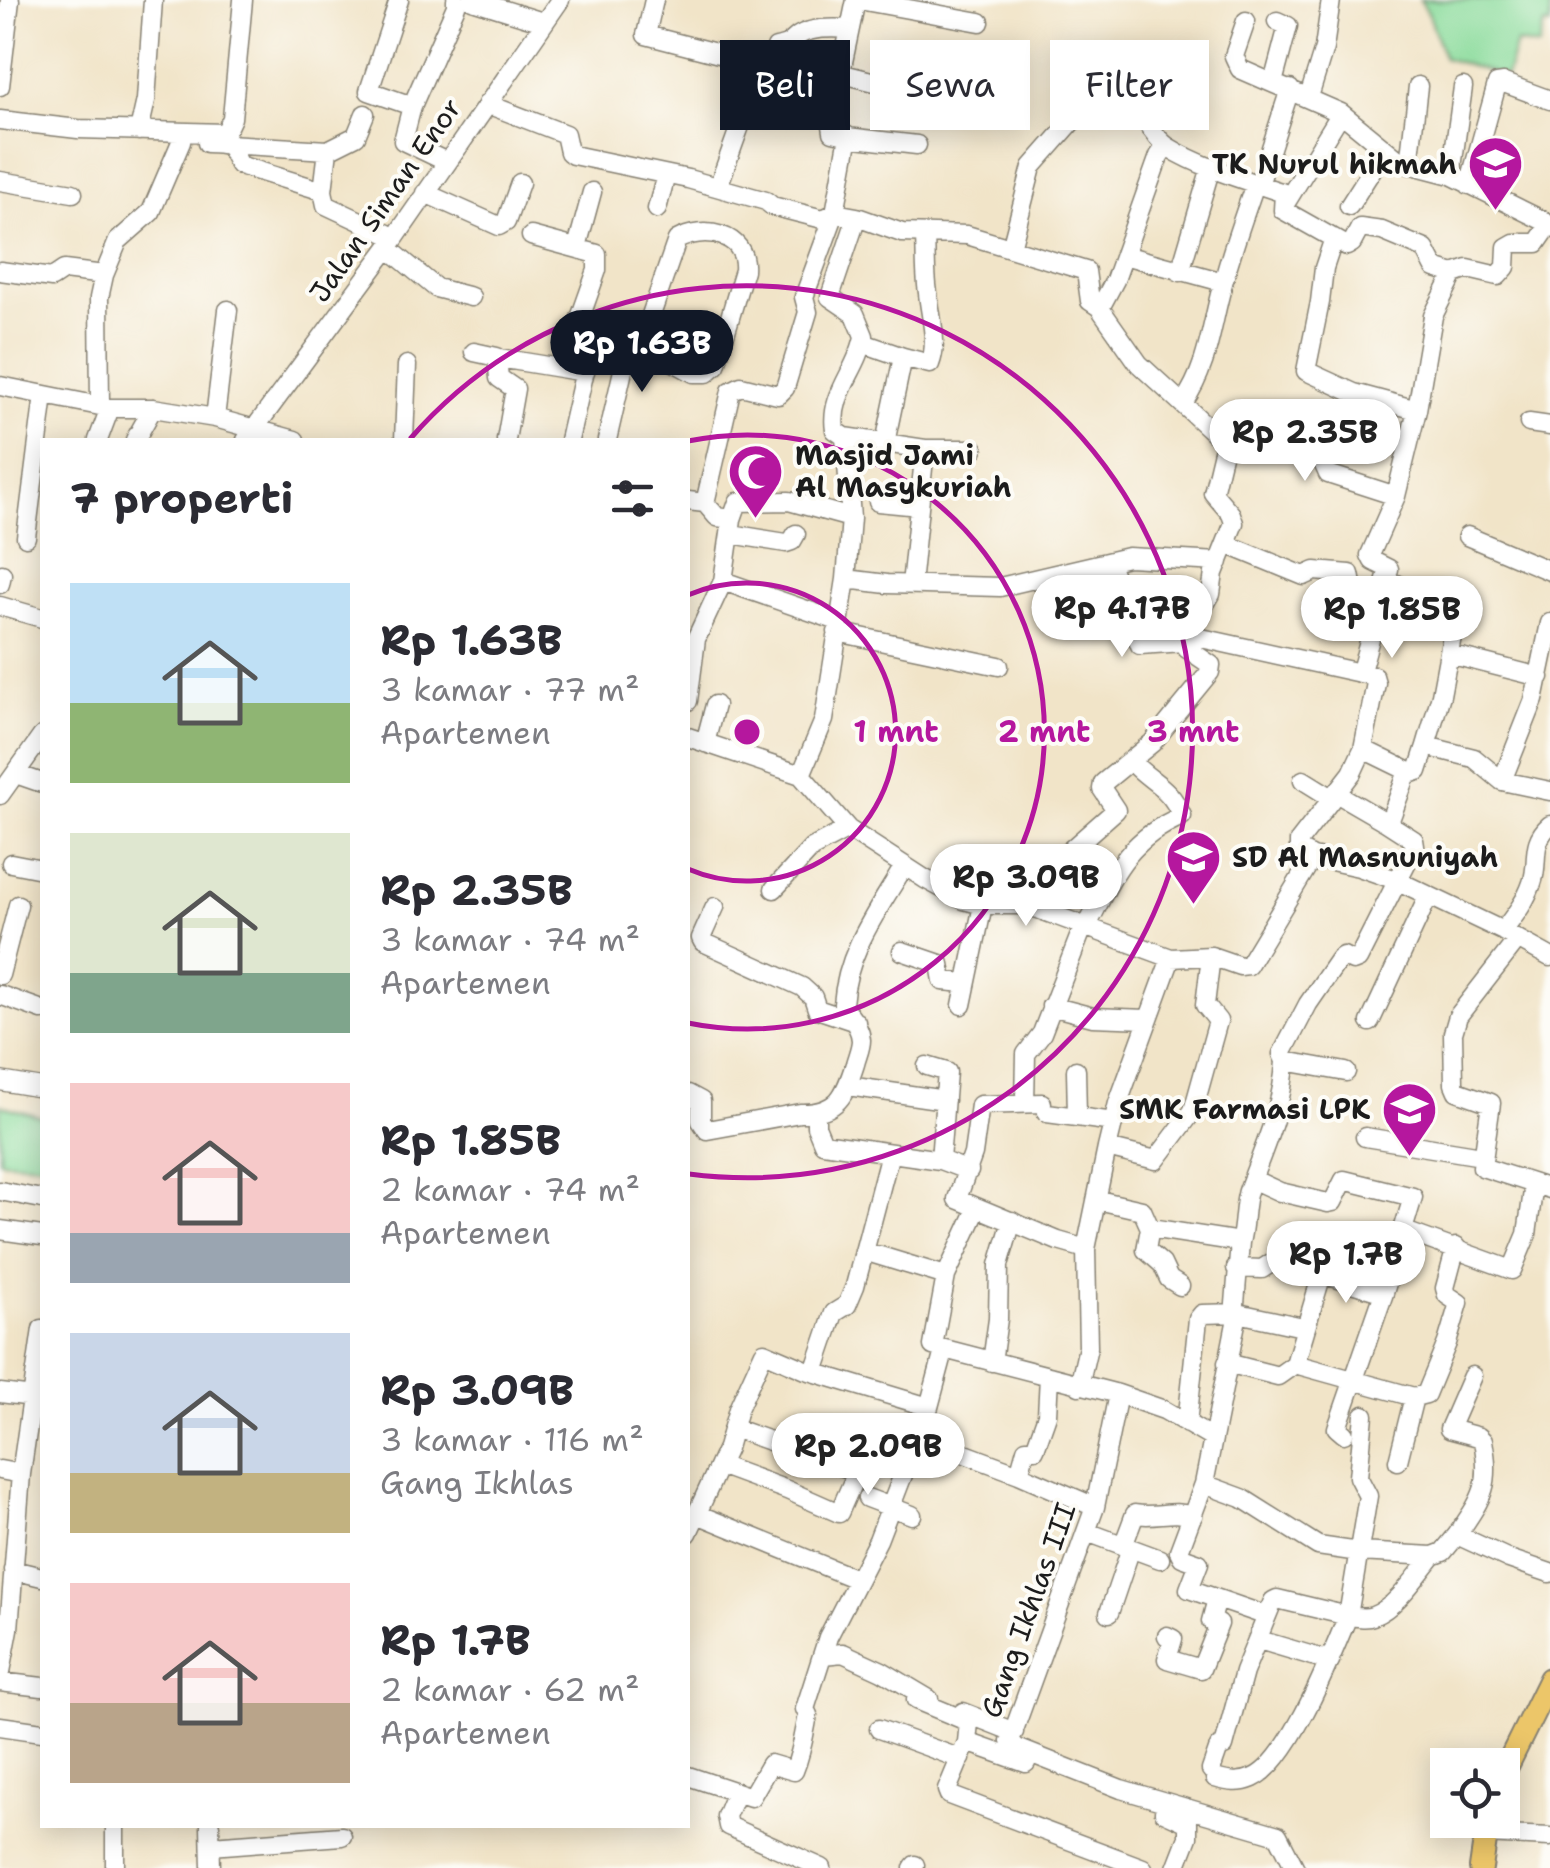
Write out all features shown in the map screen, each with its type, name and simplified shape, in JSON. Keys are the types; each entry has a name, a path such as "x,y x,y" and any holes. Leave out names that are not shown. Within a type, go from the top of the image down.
{"main road":[{"path":"1516,1748 1550,1678"},
{"path":"1480,1868 1484,1838"}],"street":[{"path":"0,86 10,0"},
{"path":"138,131 146,100 153,0"},
{"path":"0,120 78,129 225,133 232,118 242,0"},
{"path":"399,0 369,91 412,106"},
{"path":"447,162 404,143 412,106 456,0"},
{"path":"472,0 543,22"},
{"name":"Jalan Siman Enor","path":"250,435 560,0"},
{"path":"654,0 646,35 720,54"},
{"path":"848,40 858,0 980,22"},
{"path":"1309,97 1324,48 1331,0"},
{"path":"1183,403 1199,377 1223,282 1257,184 1281,86 1288,26 1277,21"},
{"path":"1011,248 1032,168 1087,101 1127,110 1144,119 1149,130 1166,146 1210,167 1284,193 1283,210 1350,246 1360,228 1382,231 1425,249 1432,266 1454,274 1468,269 1502,274 1507,246 1537,243 1548,221 1451,175 1409,164 1384,151 1341,113 1237,66 1234,56 1246,22"},
{"path":"796,40 800,35 826,29 850,29"},
{"path":"1469,185 1496,84 1504,83 1550,100"},
{"path":"1409,164 1418,86"},
{"path":"1451,175 1463,87"},
{"path":"487,104 565,134 573,155 718,187 823,218 835,214 857,217 902,233 967,236 1086,271 1097,305 1140,364 1224,443 1223,461 1213,489 1215,498 1234,518 1210,594 1187,638 1186,648 1212,667 1152,743 1102,785 1116,810 1049,868 1027,904"},
{"path":"1284,204 1341,113"},
{"path":"78,129 181,142 328,150 356,136 366,114"},
{"path":"718,187 740,130"},
{"path":"833,130 847,137 916,145"},
{"path":"796,534 786,543 731,526 696,502 731,391 741,386 778,395 782,392 808,312 804,297 835,214 847,137"},
{"path":"98,438 105,407 99,298 104,275 118,240 151,212 181,142"},
{"path":"226,144 242,166 323,191"},
{"path":"1097,305 1124,255 1158,156 1166,146"},
{"path":"328,150 323,191 326,205 391,242 436,288 471,297"},
{"path":"1349,206 1384,151"},
{"path":"1180,272 1210,167"},
{"path":"656,209 666,175"},
{"path":"0,181 73,193"},
{"path":"425,193 499,226 506,222 520,183"},
{"path":"577,247 592,192"},
{"path":"857,217 830,298 855,314 864,336 840,392 834,412 835,430 844,437 925,450 974,450"},
{"path":"531,236 593,251 598,259 579,326 636,342 694,373 707,373 716,365 745,259 729,239 715,232 702,231 676,240 636,342 609,438"},
{"path":"863,343 903,358 930,364 933,359 934,326 925,236"},
{"path":"1334,238 1324,268 1306,370 1354,392 1417,410"},
{"path":"1124,255 1223,282"},
{"path":"0,271 52,278 64,270 104,275"},
{"path":"1361,671 1388,566 1370,556 1396,496 1417,410 1433,316 1454,274"},
{"path":"215,418 228,310"},
{"path":"474,352 499,358 587,363 569,438"},
{"path":"499,358 499,378 512,384 516,392 506,438"},
{"path":"885,443 903,358"},
{"path":"404,438 407,365"},
{"path":"0,386 105,407 153,408 215,418 250,435 277,438"},
{"path":"26,537 44,395"},
{"path":"136,438 153,408"},
{"path":"1254,412 1328,437 1331,441 1324,465 1328,474 1396,496"},
{"path":"1530,423 1550,426"},
{"path":"802,775 824,720 861,511 844,437"},
{"path":"910,586 925,450"},
{"path":"690,686 696,640 722,582 731,526 741,501 789,501 861,511 919,506"},
{"path":"1467,536 1550,571"},
{"path":"846,579 910,586 1000,588 1128,557 1223,553 1304,576 1315,571 1350,574 1353,590 1383,587 1443,598 1436,626 1453,632 1418,771 1408,771 1363,750"},
{"path":"1110,563 1140,644 1187,638 1374,676 1363,750 1352,773 1297,845 1299,850 1396,880 1550,957"},
{"path":"722,582 838,626 999,666"},
{"path":"1,609 40,613"},
{"path":"1502,781 1534,700 1550,622"},
{"path":"1449,654 1540,677"},
{"path":"714,705 696,740 802,775 845,825 904,866 964,900 1027,904 1171,958 1211,956 1239,966 1248,965 1313,857"},
{"path":"0,796 40,739"},
{"path":"1426,746 1474,758 1502,781 1550,791"},
{"path":"1038,1107 1026,1054 1042,1033 1084,927 1118,866 1137,842 1182,816 1168,788 1145,776 1132,761"},
{"path":"1386,822 1408,771"},
{"path":"16,774 40,782"},
{"path":"1267,1616 1191,1591 1189,1586 1199,1563 1179,1554 1204,1484 1227,1363 1247,1191 1275,1120 1285,1062 1282,1054 1308,1004 1340,957 1358,959 1416,843 1386,822 1304,780"},
{"path":"1402,1230 1514,1269 1527,1234 1542,1187 1482,1167 1491,1102 1455,1088 1454,1033 1458,1016 1511,935 1535,877 1532,865 1540,835 1550,824"},
{"path":"774,889 812,848 845,825"},
{"path":"11,863 40,869"},
{"path":"690,1095 701,1101 702,1126 713,1130 800,1113 816,1114 837,1103 848,1086 861,1044 856,1022 844,1008 846,973 863,930 904,866"},
{"path":"1370,1022 1428,897"},
{"path":"962,1005 983,904"},
{"path":"0,975 18,905"},
{"path":"715,908 701,938 704,942 802,987 813,997 817,1009 856,1022"},
{"path":"902,951 940,964 943,981 965,982"},
{"path":"1107,1148 1156,1160 1189,1119 1218,1021 1204,1006 1211,956"},
{"path":"1079,1386 1088,1347 1086,1249 1107,1148 1147,1019 1171,958"},
{"path":"0,995 40,1009"},
{"path":"1051,1006 1093,1017 1147,1019"},
{"path":"1285,1062 1346,1072"},
{"path":"926,1066 946,1072 940,1160"},
{"path":"1076,1070 1076,1115"},
{"path":"0,1080 40,1088"},
{"path":"848,1086 945,1100"},
{"path":"1086,1249 957,1198 969,1171 979,1108 983,1104 1038,1107 1114,1122"},
{"path":"816,1114 821,1142 940,1160 969,1171"},
{"path":"1365,1138 1482,1156"},
{"path":"814,1372 834,1312 848,1304 890,1153"},
{"path":"1254,1180 1280,1192 1328,1203 1333,1202 1344,1180 1412,1196 1384,1293 1336,1428 1344,1434"},
{"path":"0,1191 40,1199"},
{"path":"1098,1200 1140,1209 1150,1228 1147,1253 1180,1286"},
{"path":"977,1209 946,1276 932,1346 992,1362 1038,1368 1079,1386 1118,1394 1164,1410 1212,1438"},
{"path":"992,1362 999,1265 1012,1222"},
{"path":"1150,1228 1240,1242"},
{"path":"0,1230 40,1236"},
{"path":"1227,1363 1278,1376 1295,1364 1322,1274 1324,1250 1309,1245 1301,1248 1294,1265 1274,1261 1262,1269 1236,1268"},
{"path":"1295,1364 1414,1397 1426,1394 1458,1303 1447,1295 1445,1288 1456,1247"},
{"path":"864,1251 946,1276"},
{"path":"1322,1274 1384,1293"},
{"path":"1186,1424 1200,1316 1236,1308 1303,1327"},
{"path":"690,1777 751,1797 770,1764 794,1771 803,1747 808,1715 804,1709 828,1637 878,1540 929,1407 944,1351"},
{"path":"690,1530 764,1352 814,1372 929,1407"},
{"path":"40,1366 34,1450 22,1474 0,1679 40,1687"},
{"path":"1020,1474 1026,1449 1035,1449 1046,1415 1038,1368"},
{"path":"1204,1484 1242,1498 1318,1546 1432,1556 1443,1552 1484,1495 1488,1479 1483,1440 1449,1429 1472,1376"},
{"path":"0,1393 38,1398"},
{"name":"Gang Ikhlas III","path":"1118,1394 1095,1507 1010,1741 1017,1748 1121,1789 1278,1835 1294,1868"},
{"path":"1398,1461 1414,1397"},
{"path":"1364,1415 1358,1476 1368,1496 1348,1616 1330,1660 1292,1736 1270,1764 1256,1777 1234,1784 1213,1774 1218,1747 1224,1746 1244,1672 1276,1599 1348,1616 1368,1618 1380,1613 1401,1594 1432,1556"},
{"path":"719,1466 839,1513 854,1478 849,1469 732,1428"},
{"path":"916,1436 1020,1474 1095,1507"},
{"path":"0,1470 22,1474"},
{"path":"868,1498 912,1515"},
{"path":"1110,1613 1135,1514 1149,1516 1174,1510 1193,1516"},
{"path":"697,1514 856,1580"},
{"path":"1087,1532 1160,1559"},
{"path":"1457,1535 1550,1573"},
{"path":"14,1570 40,1576"},
{"path":"1166,1636 1173,1638 1167,1659 1200,1669 1219,1624 1211,1621 1217,1599"},
{"path":"1259,1640 1330,1660"},
{"path":"823,1655 843,1653 931,1700 1014,1732"},
{"path":"916,1700 969,1722 964,1750 947,1790 950,1795 1143,1868"},
{"path":"0,1726 40,1732"},
{"path":"878,1729 964,1750 1178,1816 1188,1822 1190,1830 1176,1868"},
{"path":"1225,1820 1234,1784"},
{"path":"735,1792 726,1816 728,1826 822,1868"},
{"path":"115,1828 116,1868"},
{"path":"210,1828 211,1868"},
{"path":"1520,1832 1550,1837"},
{"path":"211,1846 342,1836"}],"green space":[{"path":"1420,0 1550,0 1550,26 1544,25 1539,47 1516,43 1506,77 1444,58"},
{"path":"0,1105 40,1116 40,1164 0,1161"}],"place":[{"name":"TK Nurul hikmah","path":"1496,213"},
{"name":"Masjid Jami Al Masykuriah","path":"756,520"},
{"name":"SD Al Masnuniyah","path":"1193,906"},
{"name":"SMK Farmasi LPK","path":"1409,1158"}]}
